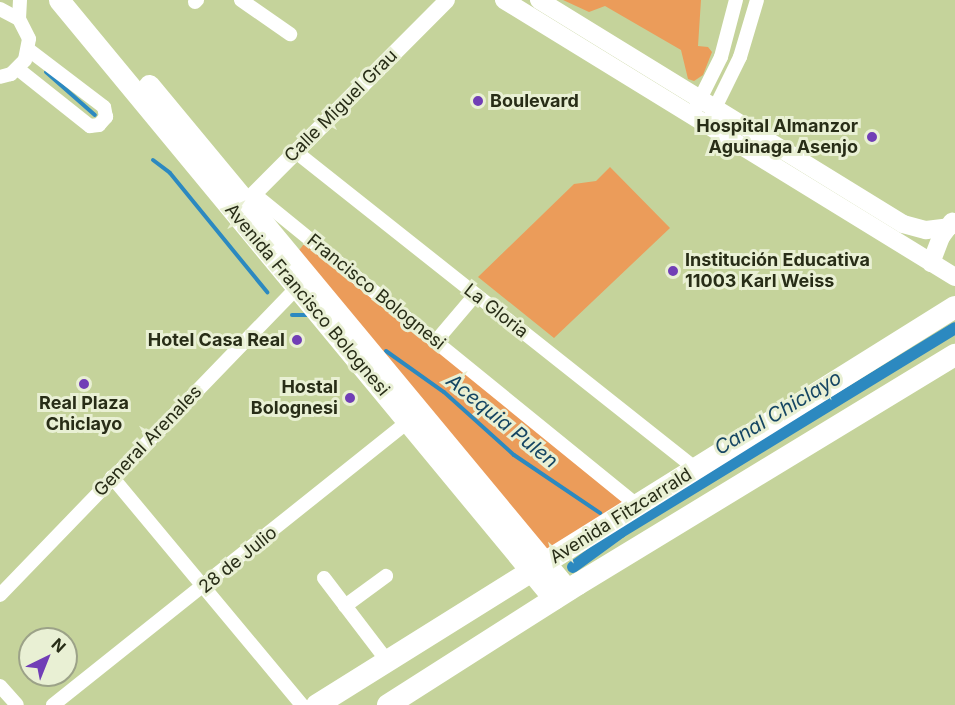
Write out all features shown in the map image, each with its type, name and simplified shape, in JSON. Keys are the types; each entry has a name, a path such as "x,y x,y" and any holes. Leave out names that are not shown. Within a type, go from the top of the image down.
{"highway":[{"name":"Avenida Fitzcarrald","path":"317,705 955,307"},
{"name":"Avenida Fitzcarrald","path":"388,705 561,595 955,355"}],"main road":[{"name":"Avenida Francisco Bolognesi","path":"59,0 245,203 296,288 414,417 541,566 561,595"},
{"name":"Avenida Francisco Bolognesi","path":"77,0 245,203 414,417"},
{"path":"504,0 955,277"},
{"path":"539,0 709,102 903,224 926,230 952,223"},
{"path":"931,262 952,223"}],"street":[{"path":"20,0 20,19"},
{"name":"Calle Miguel Grau","path":"245,203 447,0"},
{"path":"709,102 736,0"},
{"path":"699,118 740,57 757,0"},
{"path":"250,2 290,34"},
{"path":"0,77 18,69 29,50 29,39 20,19 6,6"},
{"path":"18,69 90,126 99,125 106,117 104,107 29,50"},
{"name":"La Gloria","path":"296,153 696,469"},
{"name":"Francisco Bolognesi","path":"245,203 436,340 637,505"},
{"name":"General Arenales","path":"0,595 296,288"},
{"path":"436,340 475,295"},
{"name":"28 de Julio","path":"53,705 204,587 414,417"},
{"path":"112,477 302,705"},
{"path":"345,606 386,576"},
{"path":"324,578 388,662"},
{"path":"0,686 16,705"}],"shaded area":[{"path":"563,0 701,0 698,46 708,47 712,52 703,75 694,81 688,79 681,50 605,6 589,12"},
{"path":"610,167 670,228 554,338 478,277 574,184 596,181"},
{"path":"304,244 626,502 543,552 296,254"}],"waterway":[{"name":"Acequia Pulen","path":"46,72 95,115"},
{"name":"Acequia Pulen","path":"153,160 170,173 267,292"},
{"name":"Acequia Pulen","path":"292,315 307,315"},
{"name":"Canal Chiclayo","path":"573,567 621,532 955,328"},
{"name":"Acequia Pulen","path":"386,351 444,392 514,455 600,513"}],"place":[{"name":"Boulevard","path":"478,101"},
{"name":"Hospital Almanzor Aguinaga Asenjo","path":"872,137"},
{"name":"Institución Educativa 11003 Karl Weiss","path":"673,271"},
{"name":"Hotel Casa Real","path":"297,340"},
{"name":"Real Plaza Chiclayo","path":"84,384"},
{"name":"Hostal Bolognesi","path":"350,398"}]}
